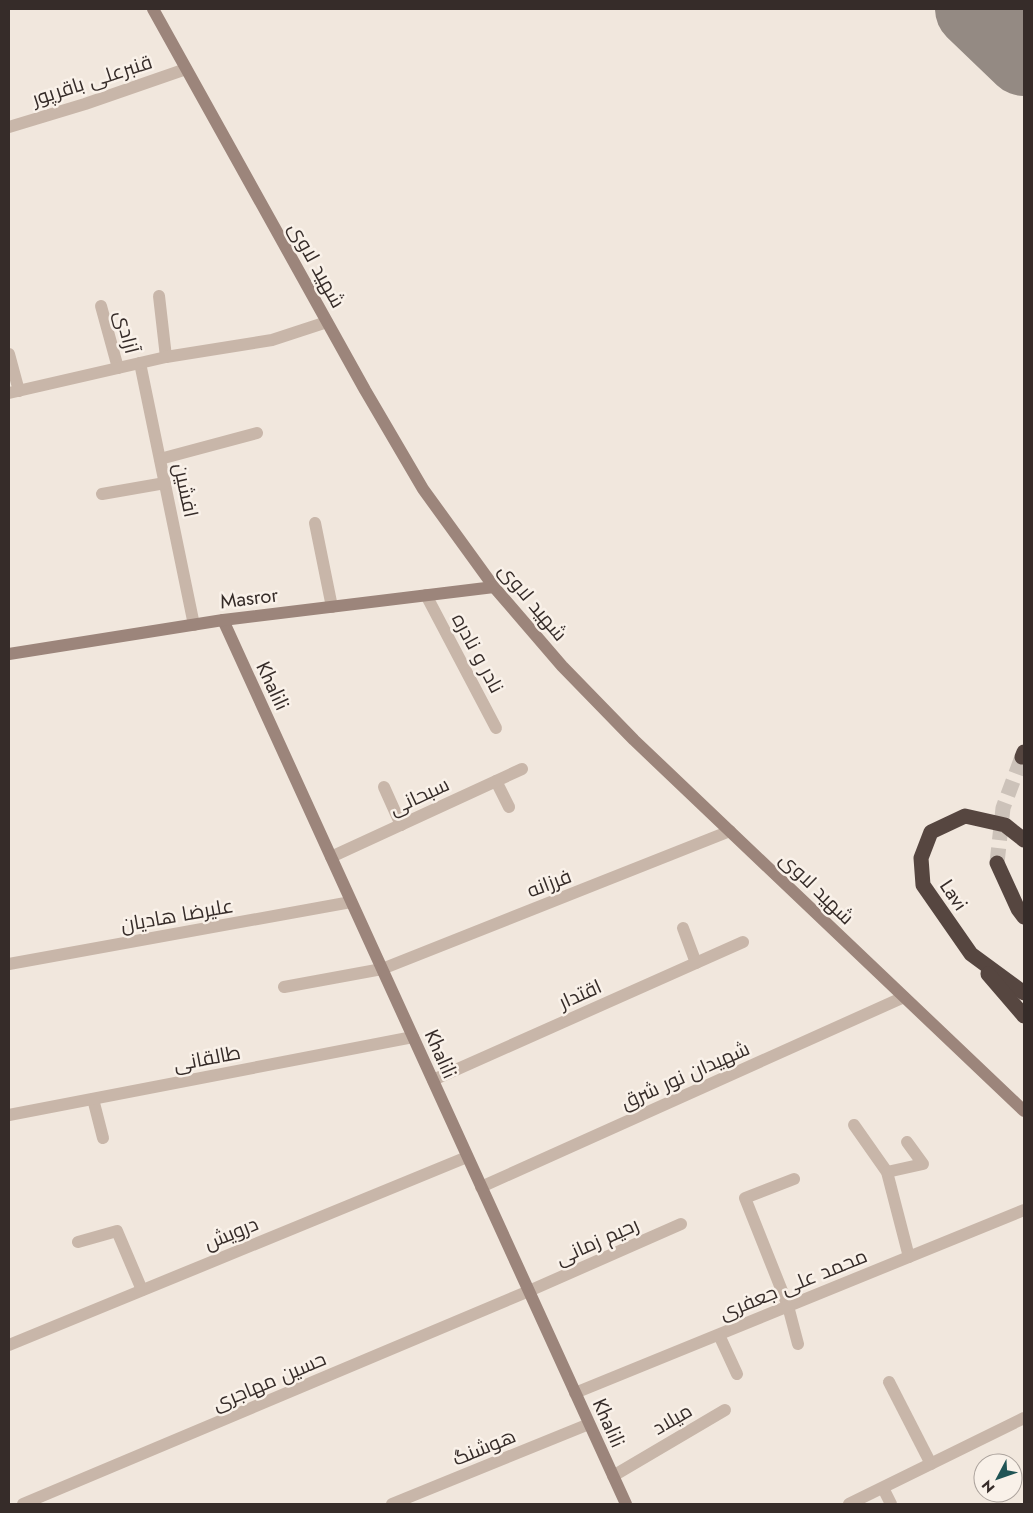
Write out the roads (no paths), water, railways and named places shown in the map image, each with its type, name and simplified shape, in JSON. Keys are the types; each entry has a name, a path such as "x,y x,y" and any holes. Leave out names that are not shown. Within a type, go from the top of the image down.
{"highway":[{"name":"Lavi","path":"1024,840 1005,825 965,816 931,832 921,858 923,885 971,954 1024,993"},
{"path":"997,863 1018,909 1024,916"},
{"path":"971,954 1024,1016"}],"street":[{"name":"شهید لاوی","path":"153,9 422,489 494,587 562,666 634,740 1024,1111"},
{"name":"قنبرعلی باقرپور","path":"9,127 85,104 186,69"},
{"path":"159,296 166,357"},
{"name":"آزادی","path":"101,306 118,368"},
{"path":"9,354 14,392 166,357 272,340 327,322"},
{"name":"افشین","path":"140,363 194,624"},
{"path":"160,460 257,433"},
{"path":"102,494 165,483"},
{"path":"315,523 332,607"},
{"name":"Masror","path":"9,654 194,624 494,587"},
{"name":"نادر و نادره","path":"426,595 496,728"},
{"name":"Khalili","path":"223,620 626,1504"},
{"name":"سبحانی","path":"331,856 522,769"},
{"path":"496,781 508,807"},
{"path":"384,787 401,825"},
{"name":"فرزانه","path":"284,987 382,969 730,831"},
{"name":"علیرضا هادیان","path":"9,964 351,902"},
{"path":"683,928 696,963"},
{"name":"اقتدار","path":"433,1080 743,942"},
{"name":"شهیدان نور شرق","path":"481,1187 904,997"},
{"name":"طالقانی","path":"9,1115 413,1037"},
{"path":"93,1099 103,1138"},
{"path":"854,1125 887,1172 909,1257"},
{"path":"887,1172 923,1164 907,1142"},
{"name":"درویش","path":"9,1345 467,1156"},
{"path":"794,1179 745,1198 788,1306 798,1344"},
{"name":"محمد علی جعفری","path":"575,1393 1024,1210"},
{"name":"رحیم زمانی","path":"529,1292 681,1224"},
{"path":"78,1242 117,1231 142,1290"},
{"name":"حسین مهاجری","path":"23,1504 529,1292"},
{"path":"719,1335 737,1374"},
{"path":"889,1382 931,1464"},
{"name":"میلاد","path":"612,1476 725,1410"},
{"path":"849,1504 1024,1418"},
{"name":"هوشنگ","path":"392,1504 589,1424"},
{"path":"882,1488 891,1504"}],"tunnel":[{"path":"997,863 1003,808 1022,757"}]}
